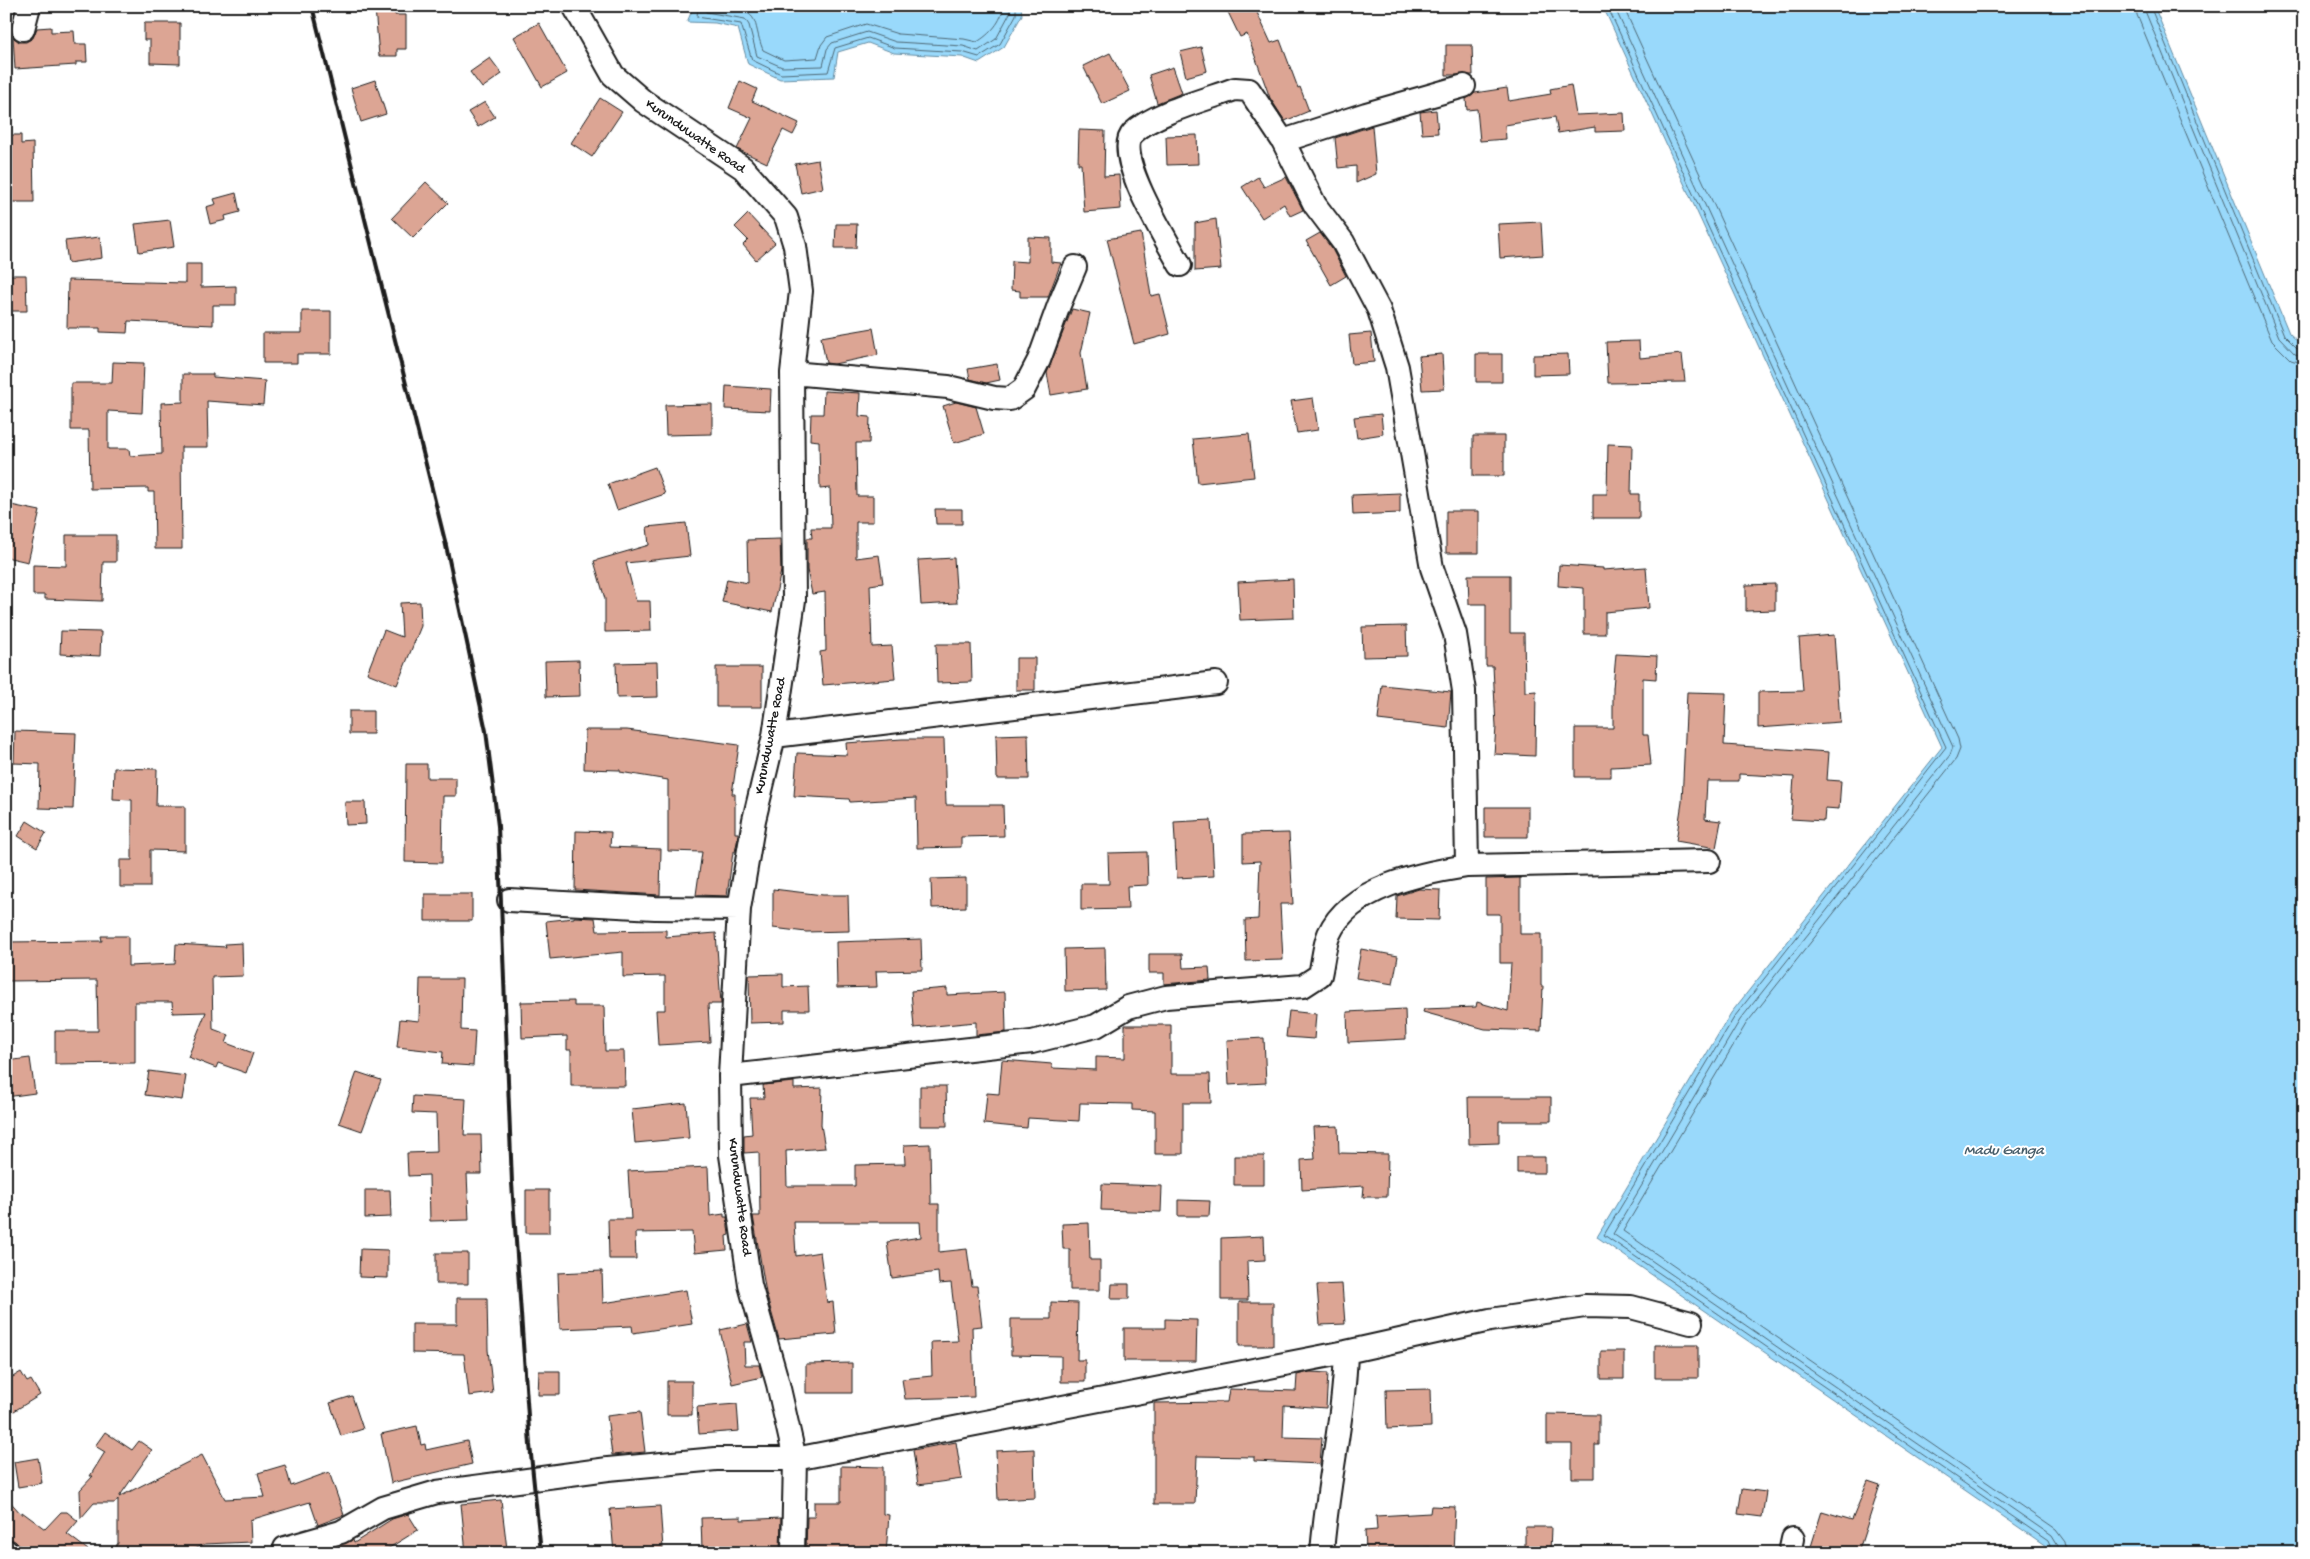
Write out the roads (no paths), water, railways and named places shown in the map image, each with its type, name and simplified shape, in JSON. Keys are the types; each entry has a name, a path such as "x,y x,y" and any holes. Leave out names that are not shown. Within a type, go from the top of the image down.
{"street":[{"path":"23,29 29,6"},
{"name":"Kurunduwatte Road","path":"574,6 612,75 643,100 743,168 786,216 795,246 801,291 792,373 794,600 774,736 754,820 739,909 730,1076 731,1155 750,1284 778,1384 795,1459 793,1553"},
{"path":"1283,141 1366,114 1464,86"},
{"path":"1180,265 1137,181 1128,153 1128,143 1132,134 1153,119 1235,89 1249,90 1283,141 1315,205 1343,242 1379,310 1397,367 1432,568 1455,634 1464,691 1467,866"},
{"path":"792,373 948,387 994,398 1010,399 1024,389 1040,360 1059,305 1075,267"},
{"path":"774,736 1216,683"},
{"path":"730,1076 1032,1042 1096,1026 1128,1007 1166,997 1303,986 1320,976 1329,934 1347,908 1382,888 1431,872 1467,866 1709,860"},
{"path":"510,900 655,908 739,909"},
{"path":"285,1548 340,1532 383,1508 437,1492 608,1469 716,1459 795,1459 1346,1352 1490,1320 1586,1306 1631,1308 1690,1323"},
{"path":"1322,1553 1325,1513 1345,1381 1346,1352"}],"water":[{"path":"694,6 1021,6 1022,15 1004,47 979,63 962,57 894,53 868,43 838,52 834,77 780,79 748,64 738,28 715,23 687,22"},
{"name":"Madu Ganga","path":"1577,6 2154,6 2289,333 2304,347 2304,1553 2049,1553 2046,1546 1597,1237 1731,1013 1942,747 1606,13"}],"railway":[{"path":"312,6 445,541 486,731 498,826 512,1183 530,1445 541,1553"}]}
